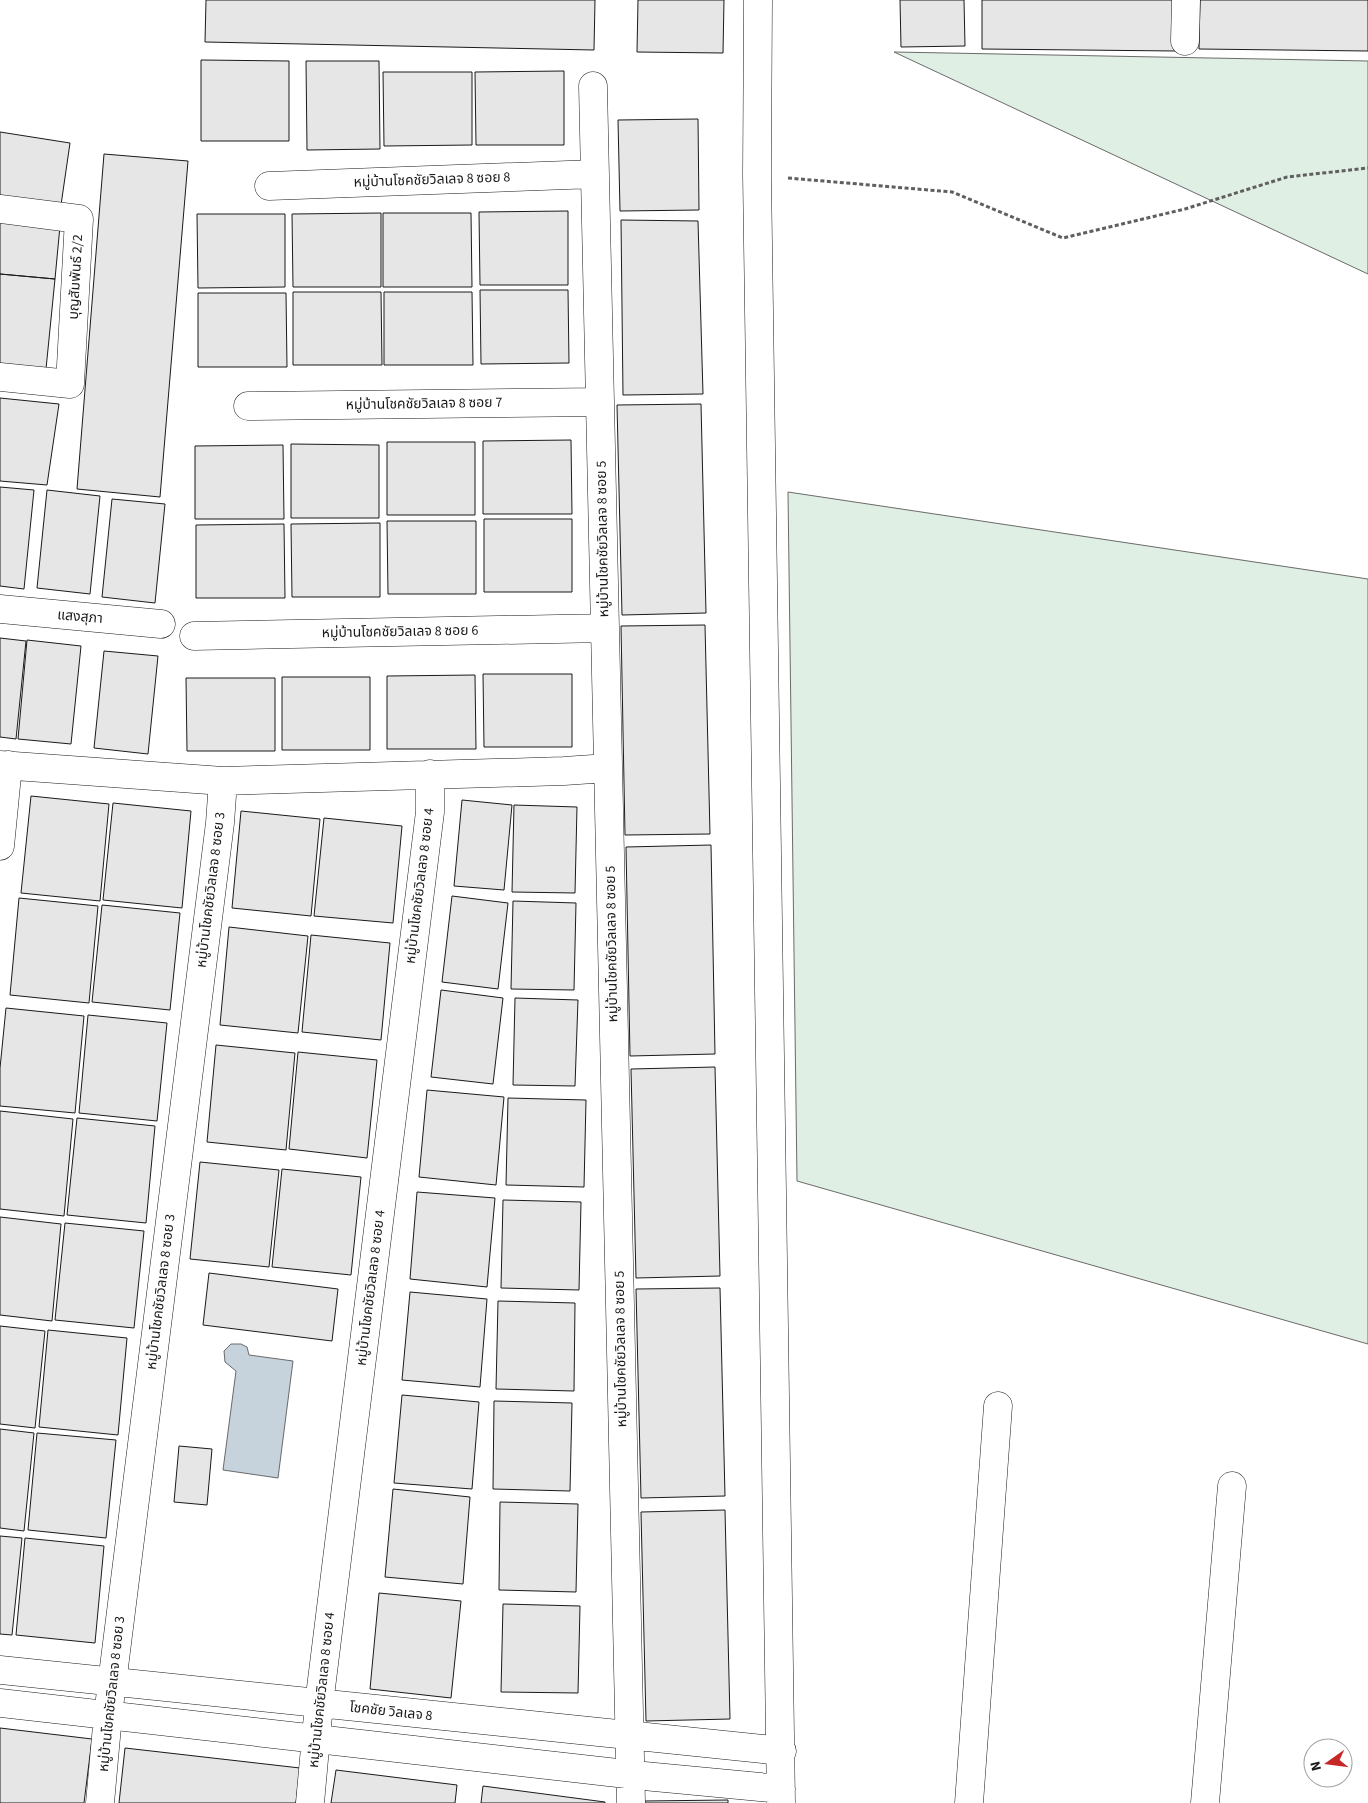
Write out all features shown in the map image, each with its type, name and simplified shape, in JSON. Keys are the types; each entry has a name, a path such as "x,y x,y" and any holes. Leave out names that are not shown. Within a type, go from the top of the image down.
{"street":[{"path":"0,1703 630,1774 781,1796 782,1751 757,175 758,0"},
{"path":"1185,40 1186,0"},
{"name":"หมู่บ้านโชคชัยวิลเลจ 8 ซอย 5","path":"593,86 631,1803"},
{"name":"หมู่บ้านโชคชัยวิลเลจ 8 ซอย 8","path":"269,186 595,174"},
{"name":"บุญสัมพันธ์ 2/2","path":"0,209 79,219 70,384 0,377"},
{"name":"หมู่บ้านโชคชัยวิลเลจ 8 ซอย 7","path":"248,406 600,402"},
{"name":"แสงสุภา","path":"0,609 161,624"},
{"name":"หมู่บ้านโชคชัยวิลเลจ 8 ซอย 6","path":"194,636 605,628"},
{"path":"0,846 4,765 223,781 564,771 608,768"},
{"name":"หมู่บ้านโชคชัยวิลเลจ 8 ซอย 4","path":"310,1803 319,1704 429,822 430,774"},
{"name":"หมู่บ้านโชคชัยวิลเลจ 8 ซอย 3","path":"100,1803 108,1715 217,843 223,781"},
{"path":"969,1803 998,1406"},
{"path":"1205,1803 1232,1486"},
{"name":"โชคชัย วิลเลจ 8","path":"0,1670 630,1737 782,1751"}],"path":[{"path":"757,175 952,192 1063,238 1185,208 1287,178 1368,168"}],"green space":[{"path":"894,52 1368,61 1368,274"},
{"path":"788,492 1368,579 1368,1344 797,1181"}],"shaded area":[{"path":"231,1344 241,1344 247,1347 249,1355 293,1361 278,1478 223,1470 236,1371 225,1362 224,1351"}],"building":[{"path":"206,0 595,0 594,50 205,42"},
{"path":"638,0 724,0 723,53 637,52"},
{"path":"900,0 964,0 965,46 901,47"},
{"path":"982,0 1176,0 1176,51 982,49"},
{"path":"1200,0 1368,0 1368,51 1199,49"},
{"path":"201,60 289,61 289,141 201,141"},
{"path":"306,61 379,61 380,149 307,150"},
{"path":"564,71 564,145 476,145 475,72"},
{"path":"383,72 472,72 472,145 384,146"},
{"path":"698,119 699,210 620,211 618,120"},
{"path":"0,132 70,143 61,205 0,196"},
{"path":"104,154 188,161 160,497 77,489"},
{"path":"568,211 568,285 480,285 479,212"},
{"path":"381,213 381,287 293,287 292,214"},
{"path":"383,213 471,213 472,287 383,287"},
{"path":"197,214 285,214 285,287 198,288"},
{"path":"0,218 60,226 55,279 0,274"},
{"path":"621,220 698,221 703,394 623,395"},
{"path":"0,274 55,279 46,369 0,364"},
{"path":"480,290 568,290 569,363 481,364"},
{"path":"293,292 381,292 382,365 293,365"},
{"path":"384,292 472,292 473,365 384,365"},
{"path":"198,293 286,293 287,367 198,367"},
{"path":"0,398 59,404 47,485 0,481"},
{"path":"701,404 706,613 622,615 617,405"},
{"path":"571,440 572,514 483,514 483,441"},
{"path":"387,442 475,442 475,515 387,515"},
{"path":"291,444 379,445 379,518 291,518"},
{"path":"283,445 284,519 195,519 195,446"},
{"path":"0,487 34,490 24,589 0,586"},
{"path":"47,490 100,496 90,594 37,588"},
{"path":"112,499 165,504 155,603 102,597"},
{"path":"484,519 572,519 572,592 484,592"},
{"path":"387,521 476,521 476,594 388,594"},
{"path":"380,523 380,597 292,597 291,524"},
{"path":"284,524 285,598 196,598 196,525"},
{"path":"705,625 710,834 625,835 621,626"},
{"path":"0,638 26,641 16,739 0,737"},
{"path":"27,640 81,646 71,744 18,739"},
{"path":"104,651 158,656 148,754 94,748"},
{"path":"483,674 572,674 572,747 484,747"},
{"path":"475,675 476,749 387,749 387,676"},
{"path":"282,677 370,677 370,750 282,750"},
{"path":"186,678 275,678 275,751 187,751"},
{"path":"31,796 109,804 100,901 21,893"},
{"path":"462,800 512,805 504,890 454,886"},
{"path":"113,803 191,811 182,908 103,900"},
{"path":"514,805 577,807 575,893 512,892"},
{"path":"241,811 320,819 311,916 232,908"},
{"path":"324,818 402,826 393,923 314,916"},
{"path":"711,845 715,1054 630,1056 626,847"},
{"path":"452,896 508,903 498,989 442,982"},
{"path":"19,898 98,906 89,1003 10,995"},
{"path":"513,901 576,903 574,990 511,989"},
{"path":"102,905 180,913 170,1010 92,1002"},
{"path":"229,927 308,936 298,1033 220,1025"},
{"path":"311,935 390,943 381,1040 302,1032"},
{"path":"441,990 503,998 493,1084 431,1077"},
{"path":"515,998 578,1000 575,1086 513,1085"},
{"path":"6,1008 84,1016 75,1113 0,1106 0,1068"},
{"path":"88,1015 167,1023 157,1121 79,1113"},
{"path":"216,1045 295,1053 286,1150 207,1142"},
{"path":"298,1052 377,1060 367,1158 289,1149"},
{"path":"715,1067 720,1276 636,1278 631,1069"},
{"path":"427,1090 504,1097 496,1185 419,1177"},
{"path":"508,1098 586,1100 584,1187 506,1185"},
{"path":"0,1111 73,1119 64,1216 0,1209"},
{"path":"77,1118 155,1126 146,1223 67,1215"},
{"path":"200,1162 279,1170 269,1267 190,1259"},
{"path":"282,1169 361,1177 351,1275 272,1267"},
{"path":"417,1192 495,1198 487,1287 410,1279"},
{"path":"503,1200 581,1202 579,1290 501,1288"},
{"path":"0,1217 61,1224 52,1321 0,1315"},
{"path":"65,1223 144,1231 134,1328 55,1320"},
{"path":"209,1273 338,1289 332,1341 203,1325"},
{"path":"720,1288 725,1496 641,1498 636,1289"},
{"path":"410,1292 487,1299 480,1387 402,1380"},
{"path":"498,1301 575,1303 574,1391 496,1389"},
{"path":"0,1326 45,1331 35,1428 0,1424"},
{"path":"48,1330 127,1338 118,1435 39,1427"},
{"path":"402,1395 479,1402 472,1489 394,1483"},
{"path":"494,1401 572,1403 570,1491 493,1489"},
{"path":"0,1429 34,1433 24,1531 0,1528"},
{"path":"37,1433 116,1440 106,1538 28,1530"},
{"path":"179,1446 212,1449 207,1505 174,1502"},
{"path":"393,1489 470,1497 463,1584 385,1577"},
{"path":"500,1502 578,1504 576,1592 499,1590"},
{"path":"725,1510 730,1719 646,1721 641,1512"},
{"path":"0,1536 22,1538 12,1635 0,1634"},
{"path":"25,1538 104,1546 95,1643 16,1635"},
{"path":"379,1593 461,1601 451,1698 370,1689"},
{"path":"503,1604 580,1606 578,1693 501,1692"},
{"path":"0,1728 92,1739 84,1803 0,1803"},
{"path":"125,1748 300,1768 296,1803 119,1803"},
{"path":"336,1770 457,1785 455,1803 331,1803"},
{"path":"483,1786 605,1802 605,1803 481,1803"},
{"path":"728,1800 728,1803 643,1803 643,1801"}]}
